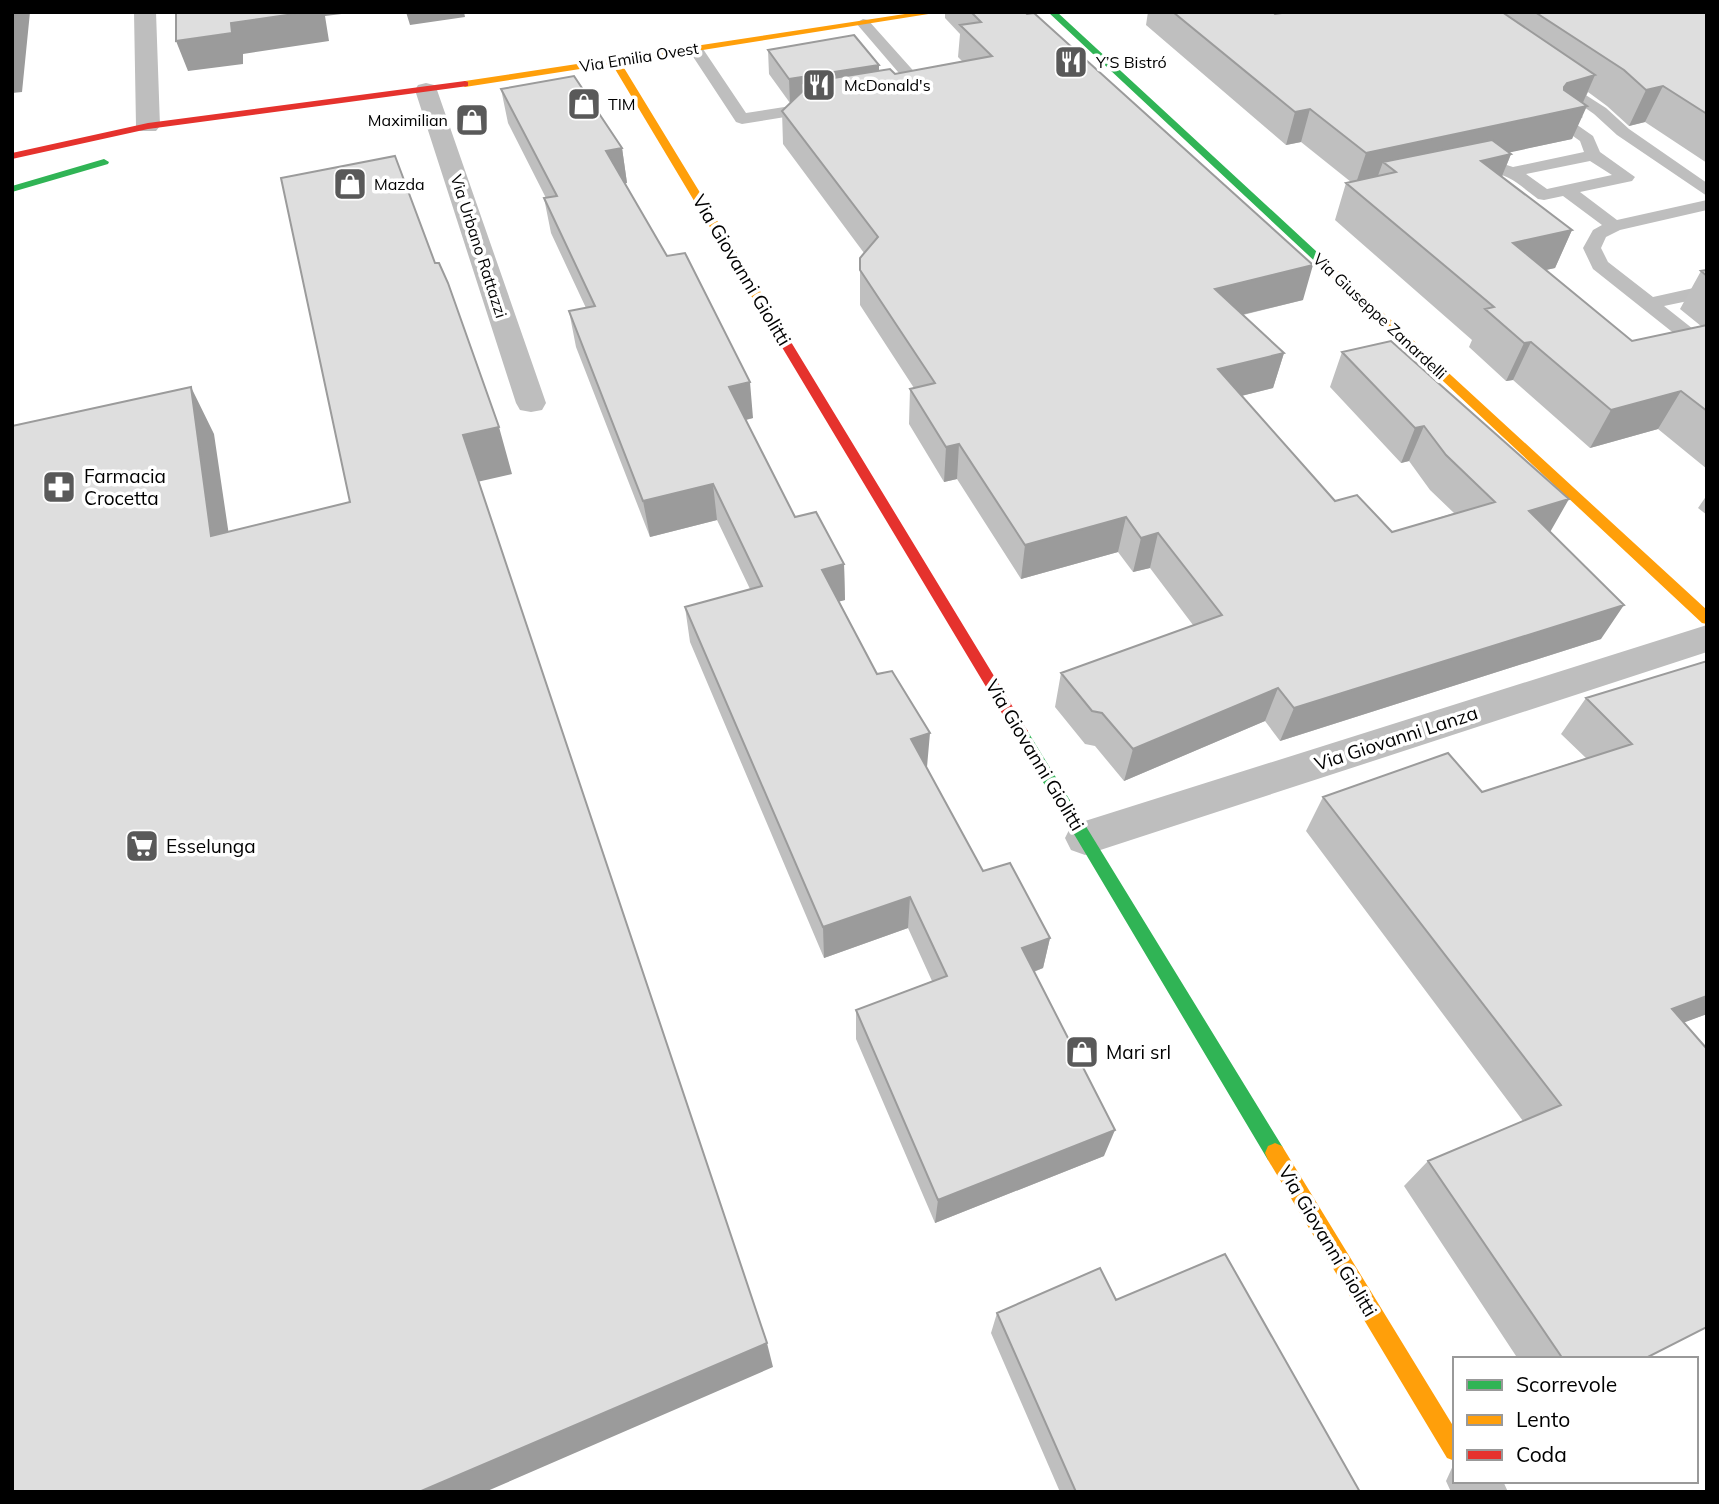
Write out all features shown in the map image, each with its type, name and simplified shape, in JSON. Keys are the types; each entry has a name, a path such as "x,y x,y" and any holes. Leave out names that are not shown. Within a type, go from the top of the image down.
{"street":[{"path":"145,12 148,126"},
{"name":"Via Emilia Ovest","path":"12,156 148,126 426,90 937,12"},
{"name":"Via Giuseppe Zanardelli","path":"1052,12 1707,619"},
{"name":"Via Giovanni Giolitti","path":"615,61 1453,1447"},
{"name":"Via Urbano Rattazzi","path":"426,90 531,403"},
{"name":"Via Emilia Ovest","path":"200,136 340,102"},
{"path":"12,189 117,158"},
{"name":"Via Giovanni Lanza","path":"1085,838 1707,638"}],"lane":[{"path":"863,23 921,89 894,94"},
{"path":"696,49 742,119 839,103"},
{"path":"1545,73 1707,191"},
{"path":"1454,174 1494,166 1512,172 1544,195 1626,177 1593,155 1587,139 1560,121 1600,111"},
{"path":"1512,172 1593,155"},
{"path":"1566,190 1614,226"},
{"path":"1707,205 1614,226 1599,234 1592,248 1600,265 1707,350"},
{"path":"1649,304 1707,291"}],"building":[{"path":"176,12 308,12 231,23 232,33 176,41"},
{"path":"971,12 1034,13 1313,265 1215,289 1284,353 1218,369 1335,501 1357,495 1392,532 1495,502 1446,455 1424,426 1415,428 1342,352 1391,341 1569,499 1529,511 1624,605 1294,708 1278,688 1133,749 1102,713 1092,711 1061,673 1222,615 1158,533 1141,538 1126,517 1025,545 959,444 946,447 910,389 935,383 860,270 860,258 878,237 782,111 809,85 802,83 890,69 895,74 992,56 960,25 981,22"},
{"path":"1173,12 1502,12 1595,75 1567,83 1564,87 1564,90 1587,106 1366,153 1310,109 1295,112"},
{"path":"1535,12 1707,12 1707,114 1663,86 1646,90 1624,70"},
{"path":"854,35 879,65 789,79 768,50"},
{"path":"574,76 622,148 606,151 667,256 685,253 750,382 729,387 795,517 816,512 844,564 822,570 877,674 892,671 930,733 911,739 983,871 1010,863 1050,938 1022,948 1115,1130 938,1200 856,1010 947,976 910,897 823,927 685,607 762,586 713,484 643,501 569,311 595,306 544,198 557,196 501,89"},
{"path":"1492,140 1511,154 1481,161 1572,230 1513,243 1632,341 1707,325 1707,411 1681,391 1611,410 1531,342 1524,343 1485,309 1494,307 1346,183 1396,172 1383,162"},
{"path":"395,156 435,263 439,263 448,283 499,427 463,435 767,1343 419,1492 12,1492 12,426 191,387 211,536 350,502 281,178"},
{"path":"1707,661 1707,996 1672,1009 1707,1049 1707,1327 1648,1357 1562,1357 1428,1161 1561,1105 1323,797 1448,753 1482,792 1632,744 1586,698"},
{"path":"1225,1254 1360,1492 1076,1492 997,1313 1100,1268 1116,1300"}],"traffic: fast":[{"path":"1052,12 1326,266"},
{"path":"12,189 104,162"},
{"path":"1020,731 1275,1153"}],"traffic: slow":[{"path":"465,84 937,12"},
{"path":"615,61 768,314"},
{"path":"1326,266 1707,619"},
{"path":"1275,1153 1453,1447"}],"traffic: jam":[{"path":"12,156 148,126 465,84"},
{"path":"768,314 1020,731"}],"place":[{"name":"Y’S Bistró","path":"1071,62"},
{"name":"McDonald's","path":"819,85"},
{"name":"TIM","path":"584,104"},
{"name":"Maximilian","path":"472,120"},
{"name":"Mazda","path":"350,184"},
{"name":"Farmacia Crocetta","path":"59,487"},
{"name":"Esselunga","path":"142,846"},
{"name":"Mari srl","path":"1082,1052"}]}
